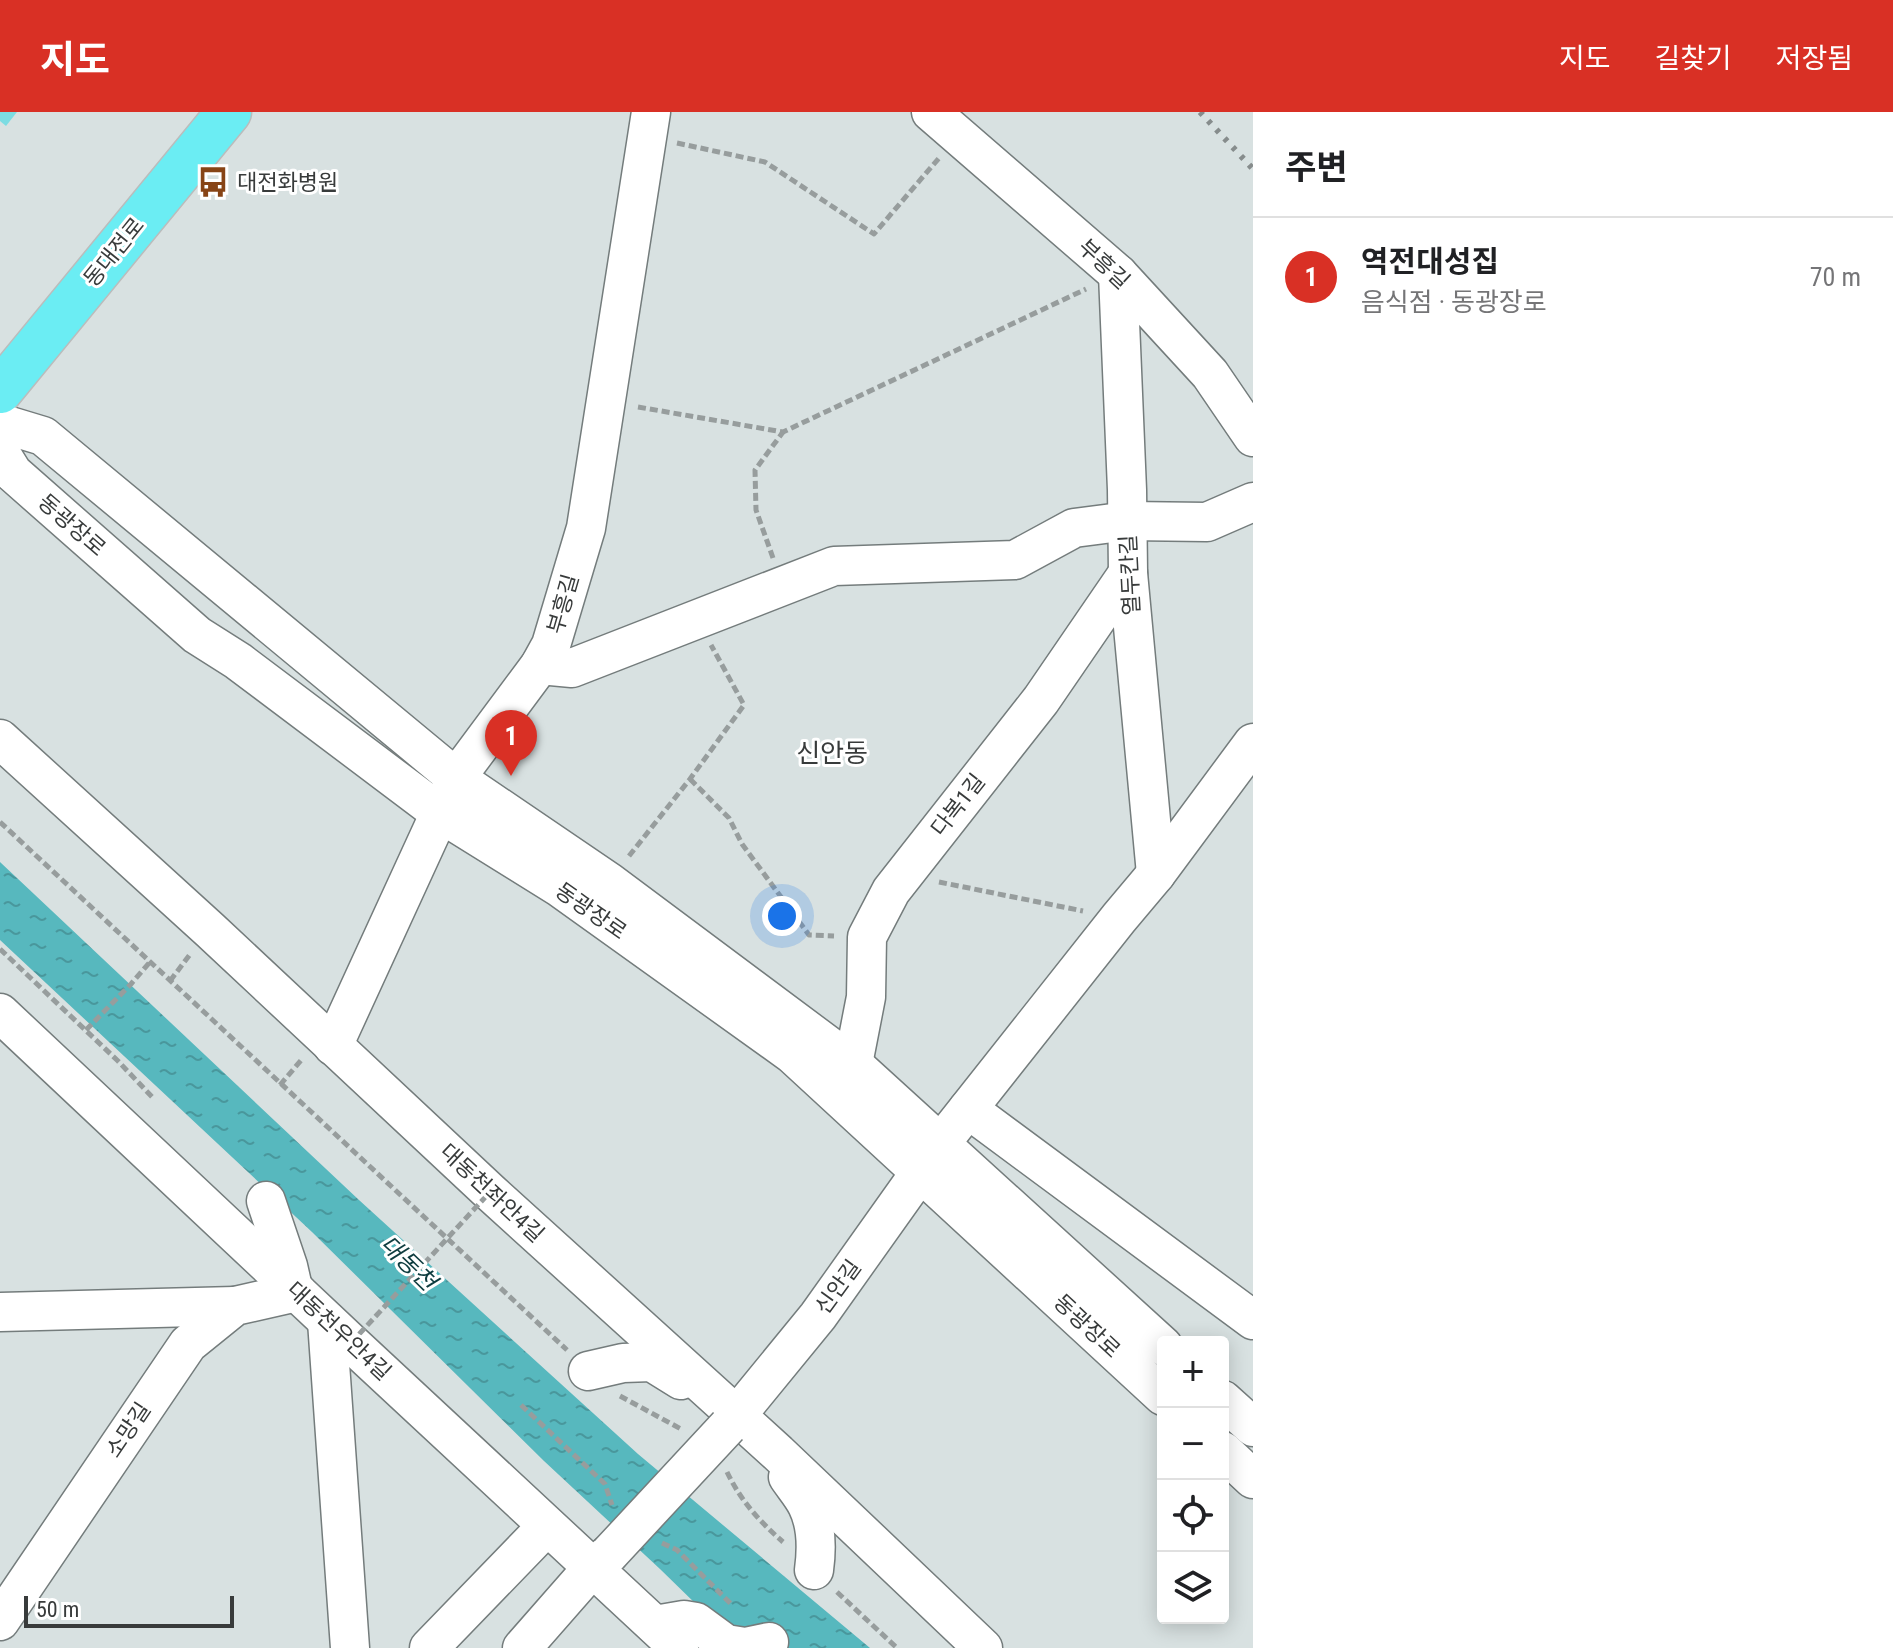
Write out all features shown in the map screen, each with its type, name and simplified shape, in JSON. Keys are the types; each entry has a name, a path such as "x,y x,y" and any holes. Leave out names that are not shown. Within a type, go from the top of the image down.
{"main road":[{"name":"동대전로","path":"0,391 229,112"}],"street":[{"name":"부흥길","path":"333,1046 456,778 540,665 551,645 586,528 649,124"},
{"name":"부흥길","path":"945,124 1118,274 1210,374 1253,437"},
{"name":"열두칸길","path":"1118,274 1128,573 1156,874"},
{"name":"동광장로","path":"0,423 43,436 456,778 609,882 853,1064 930,1158 1157,1390"},
{"name":"동광장로","path":"0,452 13,473 197,635 238,661 440,813 559,887 792,1054 930,1158 1157,1341"},
{"path":"540,665 572,668 834,566 1015,560 1074,528 1128,521 1207,522 1253,502"},
{"name":"다복1길","path":"853,1064 866,997 867,937 891,891 1041,700 1128,573"},
{"name":"대동천좌안4길","path":"0,739 490,1192 732,1421 778,1453 983,1648"},
{"name":"신안길","path":"601,1560 732,1421 818,1316 930,1158 1156,874 1253,743"},
{"name":"대동천우안4길","path":"0,1013 547,1526 601,1560 667,1637"},
{"path":"968,1109 1253,1320"},
{"path":"266,1201 295,1290"},
{"name":"소망길","path":"0,1621 188,1344 235,1306 295,1290"},
{"path":"0,1312 235,1306"},
{"path":"339,1332 350,1648"},
{"path":"588,1371 623,1363 652,1362 732,1421"},
{"path":"1229,1405 1253,1427"},
{"path":"778,1453 785,1472 806,1501 812,1517 816,1550 814,1570"},
{"path":"1229,1457 1253,1479"},
{"path":"429,1648 547,1526"},
{"path":"522,1648 601,1560"},
{"path":"667,1637 684,1620 696,1622 726,1644 745,1647 769,1642"}],"path":[{"path":"649,124 765,162 874,234 945,124"},
{"path":"783,585 756,510 755,470 783,432 1118,274"},
{"path":"605,402 783,432"},
{"path":"609,882 744,705 697,619"},
{"path":"690,779 729,818 742,844 809,935 867,937"},
{"path":"0,822 588,1371 621,1397 688,1433"},
{"path":"903,875 1119,918"},
{"path":"0,949 154,1099"},
{"path":"170,981 189,955"},
{"path":"86,1030 149,963"},
{"path":"280,1085 299,1063"},
{"path":"339,1332 490,1192"}],"water":[{"name":"대동천","path":"0,862 359,1200 638,1454 870,1648 741,1648 544,1461 312,1232 0,940"}],"building":[{"path":"0,112 17,112 6,126 0,121"}],"railway":[{"path":"1200,112 1253,169"}],"place":[{"name":"대전화병원","path":"213,182"},
{"name":"역전대성집","path":"511,776"}],"district":[{"name":"신안동","path":"832,753"}]}
